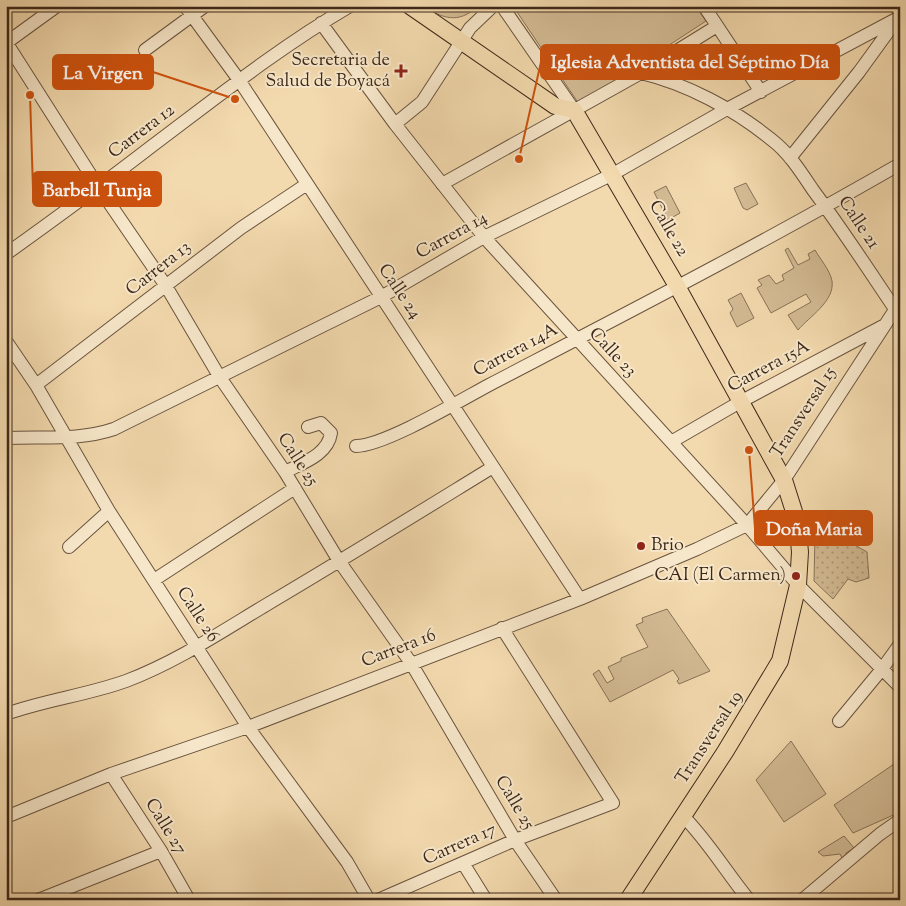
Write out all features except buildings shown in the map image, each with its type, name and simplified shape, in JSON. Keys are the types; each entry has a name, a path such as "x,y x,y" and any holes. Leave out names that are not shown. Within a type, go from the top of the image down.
{"main road":[{"path":"410,6 555,106 574,110"},
{"name":"Calle 22","path":"574,110 677,286 784,480"},
{"name":"Transversal 15","path":"784,480 797,521 800,552 798,585"},
{"name":"Transversal 19","path":"628,900 762,693 780,661 798,585"}],"street":[{"path":"6,43 57,6"},
{"path":"145,50 189,11 205,6"},
{"name":"Carrera 12","path":"6,254 99,188 239,80 321,23 350,6"},
{"path":"395,124 422,102 470,28 493,6"},
{"name":"Calle 22","path":"502,6 574,110"},
{"path":"704,6 760,92"},
{"path":"896,6 900,12"},
{"name":"Calle 24","path":"189,11 239,80 580,599"},
{"path":"790,158 859,72 895,20"},
{"name":"Carrera 14","path":"6,438 67,439 98,434 114,429 381,297 484,237 613,174 727,109 895,20"},
{"name":"Calle 23","path":"321,23 395,124 484,237 576,340 747,525 798,585 900,687"},
{"path":"442,184 640,73 717,26"},
{"name":"Calle 25","path":"6,43 99,188 166,286 219,376 285,472 340,561 411,664 550,898"},
{"name":"Calle 21","path":"640,73 669,80 727,109 772,140 790,158 897,305"},
{"name":"Carrera 14A","path":"356,446 371,444 453,404 826,207 900,164"},
{"name":"Carrera 13","path":"36,385 241,228 307,184"},
{"name":"Transversal 15","path":"784,480 897,305"},
{"name":"Carrera 15A","path":"671,442 740,402 885,325"},
{"name":"Calle 26","path":"6,341 36,385 109,511 248,727 347,862 369,900"},
{"path":"285,472 318,454 330,440 331,433 322,423 308,427"},
{"path":"6,714 29,706 66,699 126,681 196,646 340,561 493,467"},
{"name":"Carrera 16","path":"6,817 111,774 248,727 580,599 697,549 747,525 784,480"},
{"path":"154,580 295,488"},
{"path":"69,547 109,511"},
{"name":"Carrera 17","path":"378,900 515,840 614,803 502,628"},
{"path":"839,721 900,644"},
{"name":"Calle 27","path":"111,774 161,850 189,900"},
{"path":"683,816 701,835 749,900"},
{"path":"802,900 880,834 900,820"},
{"path":"38,900 161,850"},
{"path":"463,863 486,900"}],"shaded area":[{"path":"420,6 479,6 464,16 450,18"},
{"path":"513,6 695,6 706,21 579,104"},
{"path":"746,183 758,204 747,210 743,208 734,188"},
{"path":"666,186 680,213 668,220 654,192"},
{"path":"788,248 798,265 810,259 808,254 815,250 832,281 830,295 798,330 788,315 811,302 806,294 771,313 757,288 762,285 758,280 769,275 776,284 784,280 782,275 794,268 785,250"},
{"path":"741,293 754,318 737,327 730,313 733,309 728,300"},
{"path":"815,534 846,540 867,552 869,578 856,582 848,579 833,599 814,581"},
{"path":"667,609 710,671 679,684 677,681 679,679 673,670 610,702 593,674 599,670 607,683 614,679 608,667 621,661 621,658 648,647 636,625 643,622 642,618"},
{"path":"791,741 826,794 784,822 756,780"},
{"path":"900,760 900,812 853,833 834,805"},
{"path":"844,836 854,848 846,853 846,857 843,860 840,854 823,856 818,852"}],"place":[{"name":"Secretaria de Salud de Boyacá","path":"401,71"},
{"name":"Barbell Tunja","path":"30,95"},
{"name":"La Virgen","path":"235,99"},
{"name":"Iglesia Adventista del Séptimo Día","path":"519,159"},
{"name":"Doña Maria","path":"749,450"},
{"name":"Brio","path":"641,546"},
{"name":"CAI (El Carmen)","path":"796,576"}]}
